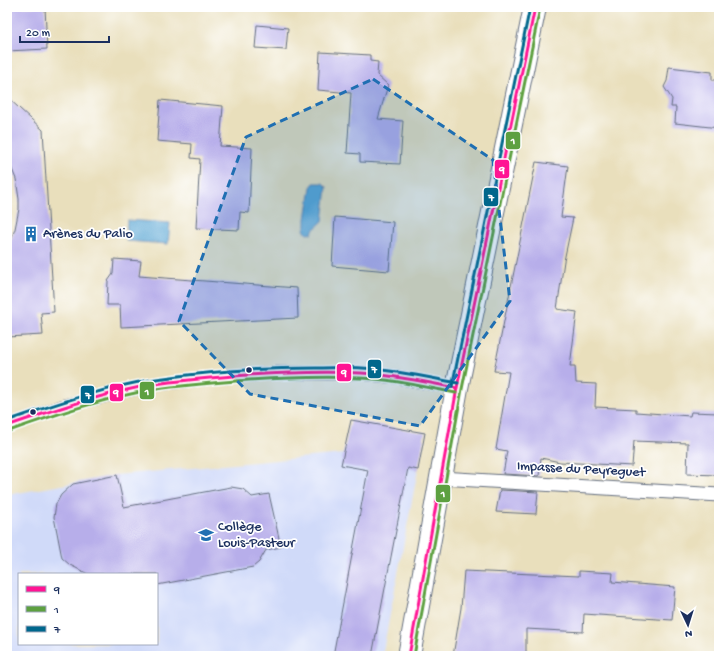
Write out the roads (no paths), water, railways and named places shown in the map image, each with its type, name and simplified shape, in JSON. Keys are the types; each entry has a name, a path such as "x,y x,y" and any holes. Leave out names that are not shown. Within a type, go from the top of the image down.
{"main road":[{"path":"409,656 457,388 535,7"}],"lane":[{"path":"7,426 64,406 124,391 156,384 210,378 278,373 361,373 397,377 457,388"},
{"name":"Impasse du Peyreguet","path":"441,478 719,495"}],"water":[{"path":"314,183 323,183 327,187 323,221 313,230 312,234 306,233 304,229 306,225 311,187"},
{"path":"127,220 170,223 168,244 126,241"}],"place":[{"name":"Arènes du Palio","path":"31,234"},
{"name":"Collège Louis-Pasteur","path":"206,535"}]}
